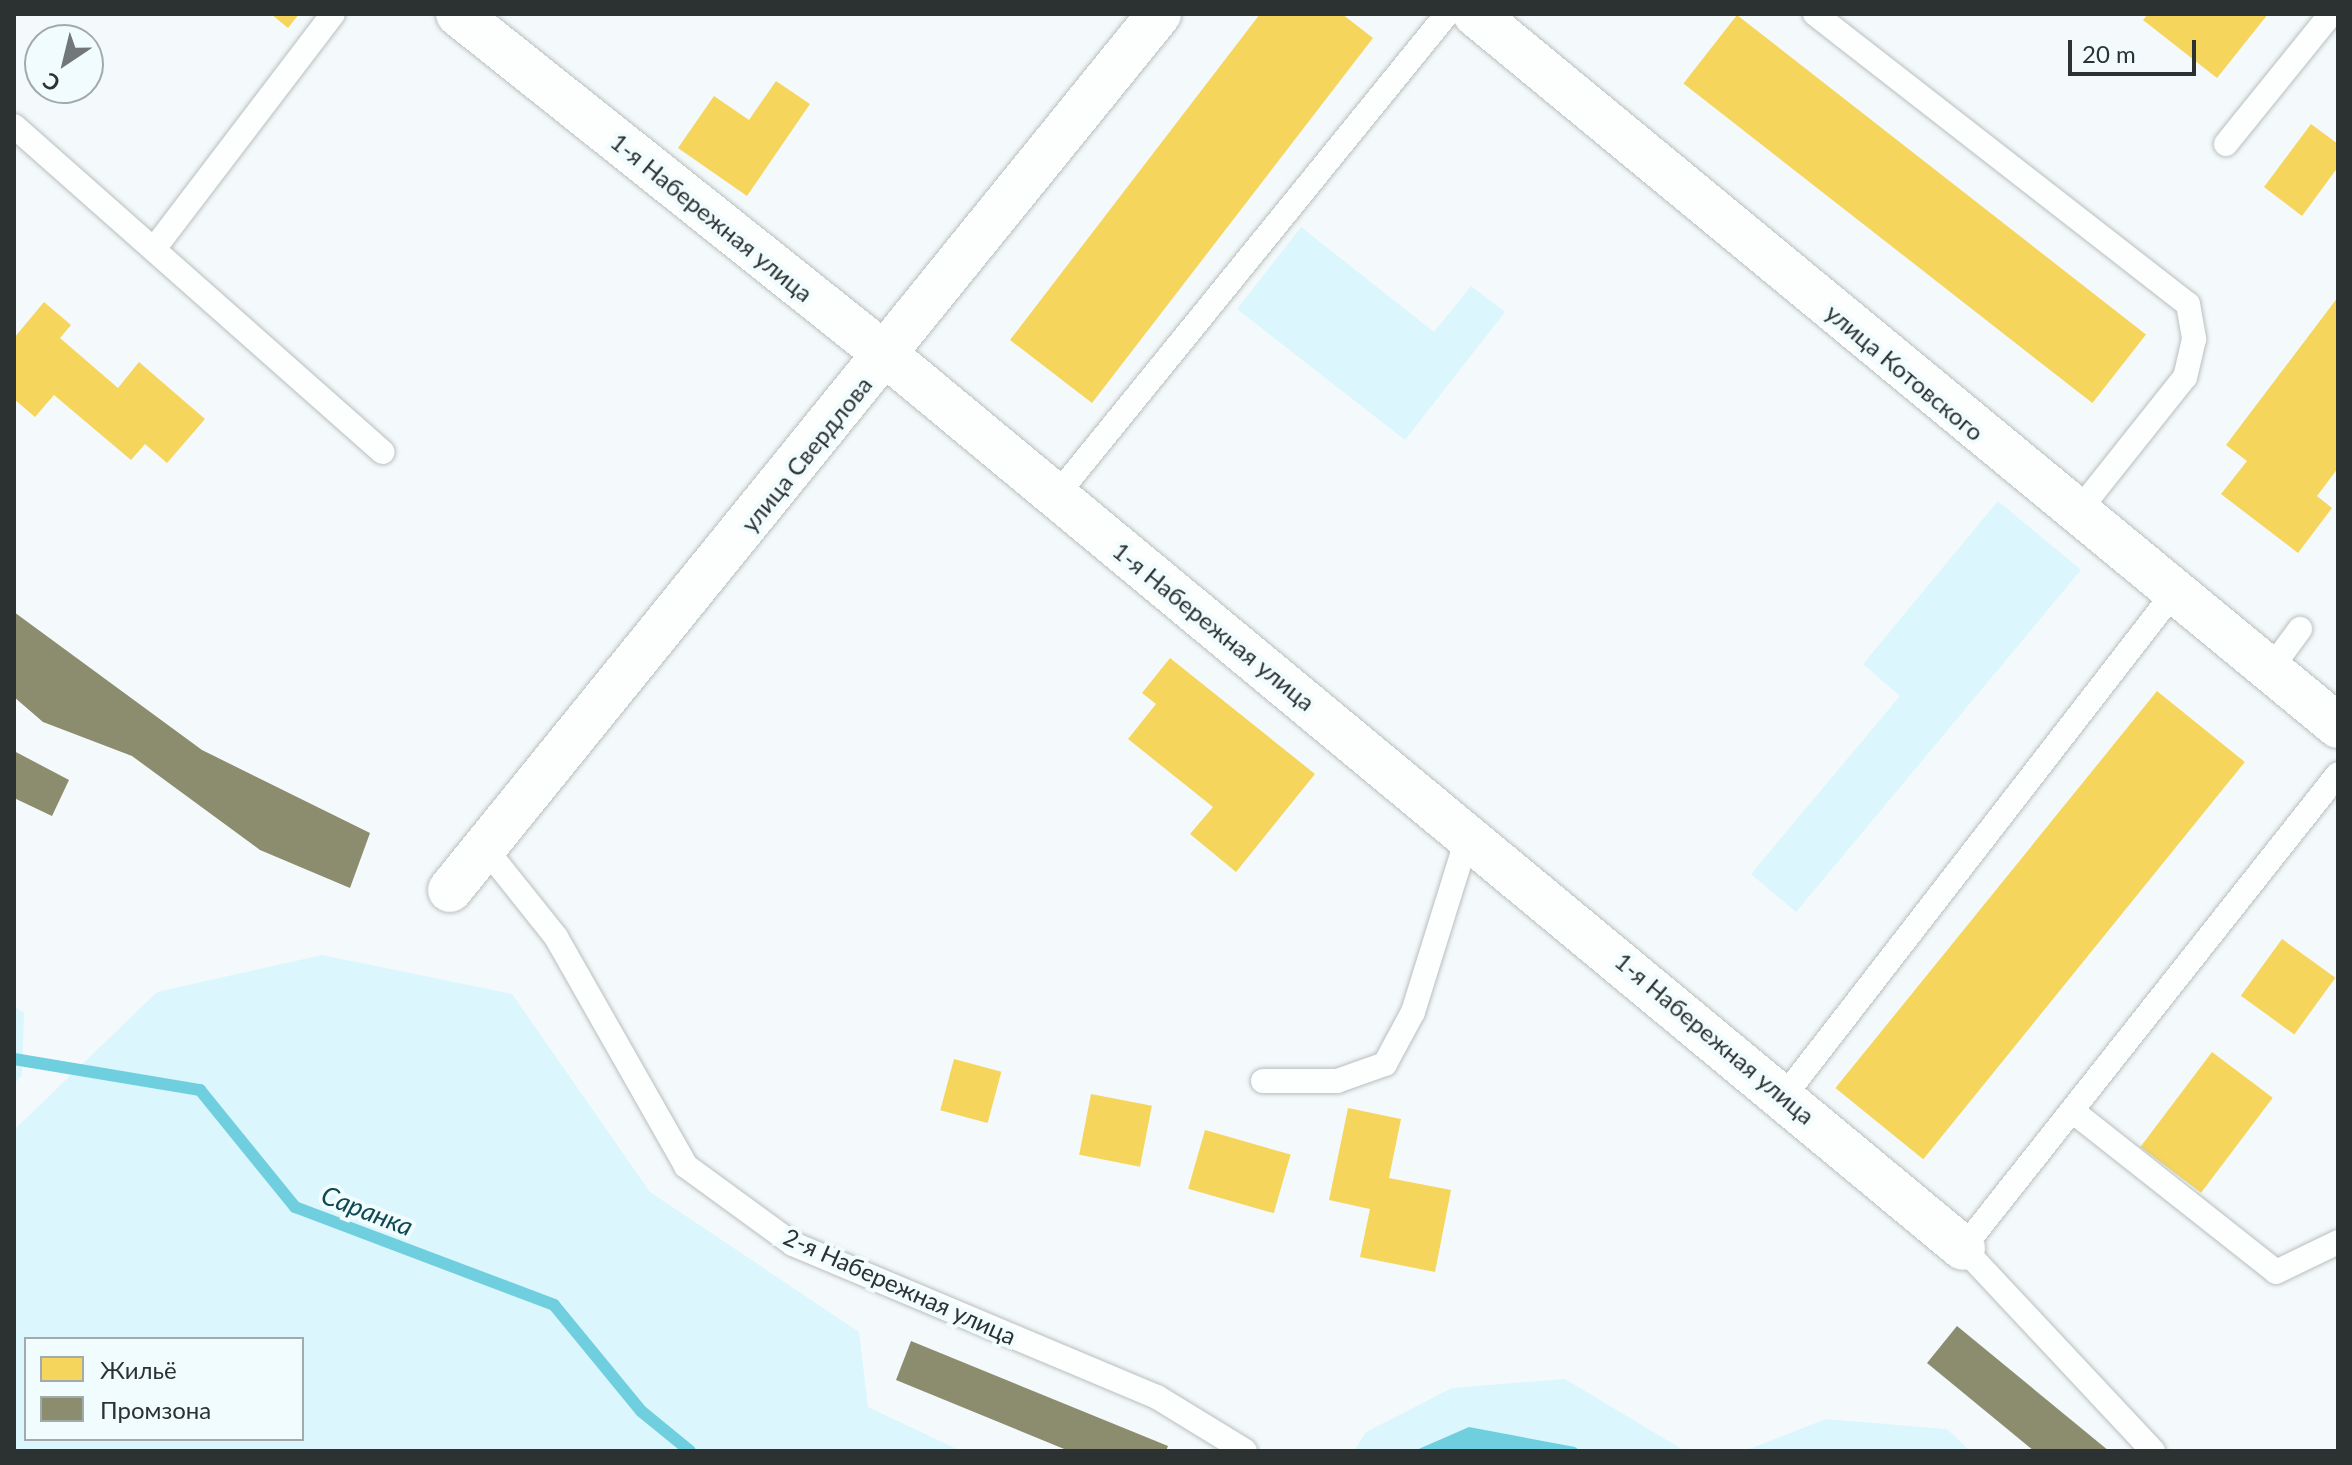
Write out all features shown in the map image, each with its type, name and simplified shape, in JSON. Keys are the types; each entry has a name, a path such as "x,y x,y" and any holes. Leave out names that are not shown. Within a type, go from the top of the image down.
{"street":[{"name":"1-я Набережная улица","path":"458,14 886,355 1785,1095 1963,1248"},
{"name":"улица Свердлова","path":"450,890 1159,14"},
{"name":"улица Котовского","path":"1475,14 2172,595 2338,726"}],"lane":[{"path":"157,245 333,14"},
{"path":"1056,496 1447,14"},
{"path":"1815,14 2188,304 2194,339 2185,377 2076,514"},
{"path":"2226,144 2331,14"},
{"path":"14,126 157,245 383,452"},
{"path":"1785,1095 2172,595"},
{"path":"2270,670 2300,629"},
{"path":"2153,1451 1963,1248 2075,1113 2338,774"},
{"path":"1263,1081 1337,1081 1385,1064 1413,1012 1468,835"},
{"name":"2-я Набережная улица","path":"485,848 556,937 686,1166 793,1244 1157,1397 1245,1451"},
{"path":"2075,1113 2276,1272 2338,1242"}],"shaded area":[{"path":"1301,227 1434,332 1471,286 1505,312 1405,440 1237,309"},
{"path":"1998,501 2081,570 1796,912 1751,874 1900,696 1863,664"},
{"path":"322,955 512,994 650,1192 859,1332 868,1407 961,1451 14,1451 14,1130 157,992"},
{"path":"14,1006 24,1013 22,1075 14,1084"},
{"path":"1565,1379 1685,1451 1580,1451 1469,1427 1414,1451 1354,1451 1366,1432 1452,1388"},
{"path":"1826,1419 1947,1429 1970,1451 1744,1451"}],"water":[{"path":"1469,1427 1575,1447 1580,1451 1414,1451"}],"building: Жильё":[{"path":"271,14 299,14 288,28"},
{"path":"1260,14 1342,14 1373,38 1092,403 1010,340"},
{"path":"2148,14 2268,14 2217,78 2143,20"},
{"path":"1737,15 2146,335 2092,403 1683,84"},
{"path":"776,81 810,104 747,196 678,148 714,96 749,120"},
{"path":"2311,124 2338,144 2338,167 2302,216 2264,187"},
{"path":"2338,297 2338,468 2317,496 2332,508 2298,553 2221,494 2247,461 2226,445"},
{"path":"44,302 71,325 60,338 118,388 139,362 205,419 167,463 145,444 131,460 54,395 35,417 14,399 14,338"},
{"path":"1170,658 1315,774 1236,872 1190,834 1213,807 1128,739 1156,704 1142,693"},
{"path":"2157,691 2245,762 1923,1159 1835,1088"},
{"path":"2282,939 2335,978 2294,1034 2241,996"},
{"path":"2212,1052 2273,1098 2201,1193 2140,1147"},
{"path":"954,1059 1001,1072 988,1123 940,1110"},
{"path":"1091,1094 1152,1106 1140,1167 1079,1155"},
{"path":"1348,1108 1401,1119 1389,1178 1451,1190 1435,1272 1360,1257 1370,1209 1329,1200"},
{"path":"1205,1130 1291,1155 1274,1213 1188,1189"}],"building: Промзона":[{"path":"14,612 202,750 370,833 350,888 260,850 132,756 43,722 14,697"},
{"path":"14,751 69,780 52,816 14,798"},
{"path":"1957,1326 2109,1451 2034,1451 1927,1363"},
{"path":"911,1341 1168,1446 1166,1451 1069,1451 896,1380"}],"waterway":[{"name":"Саранка","path":"14,1059 200,1090 295,1207 554,1305 641,1411 690,1451"}]}
